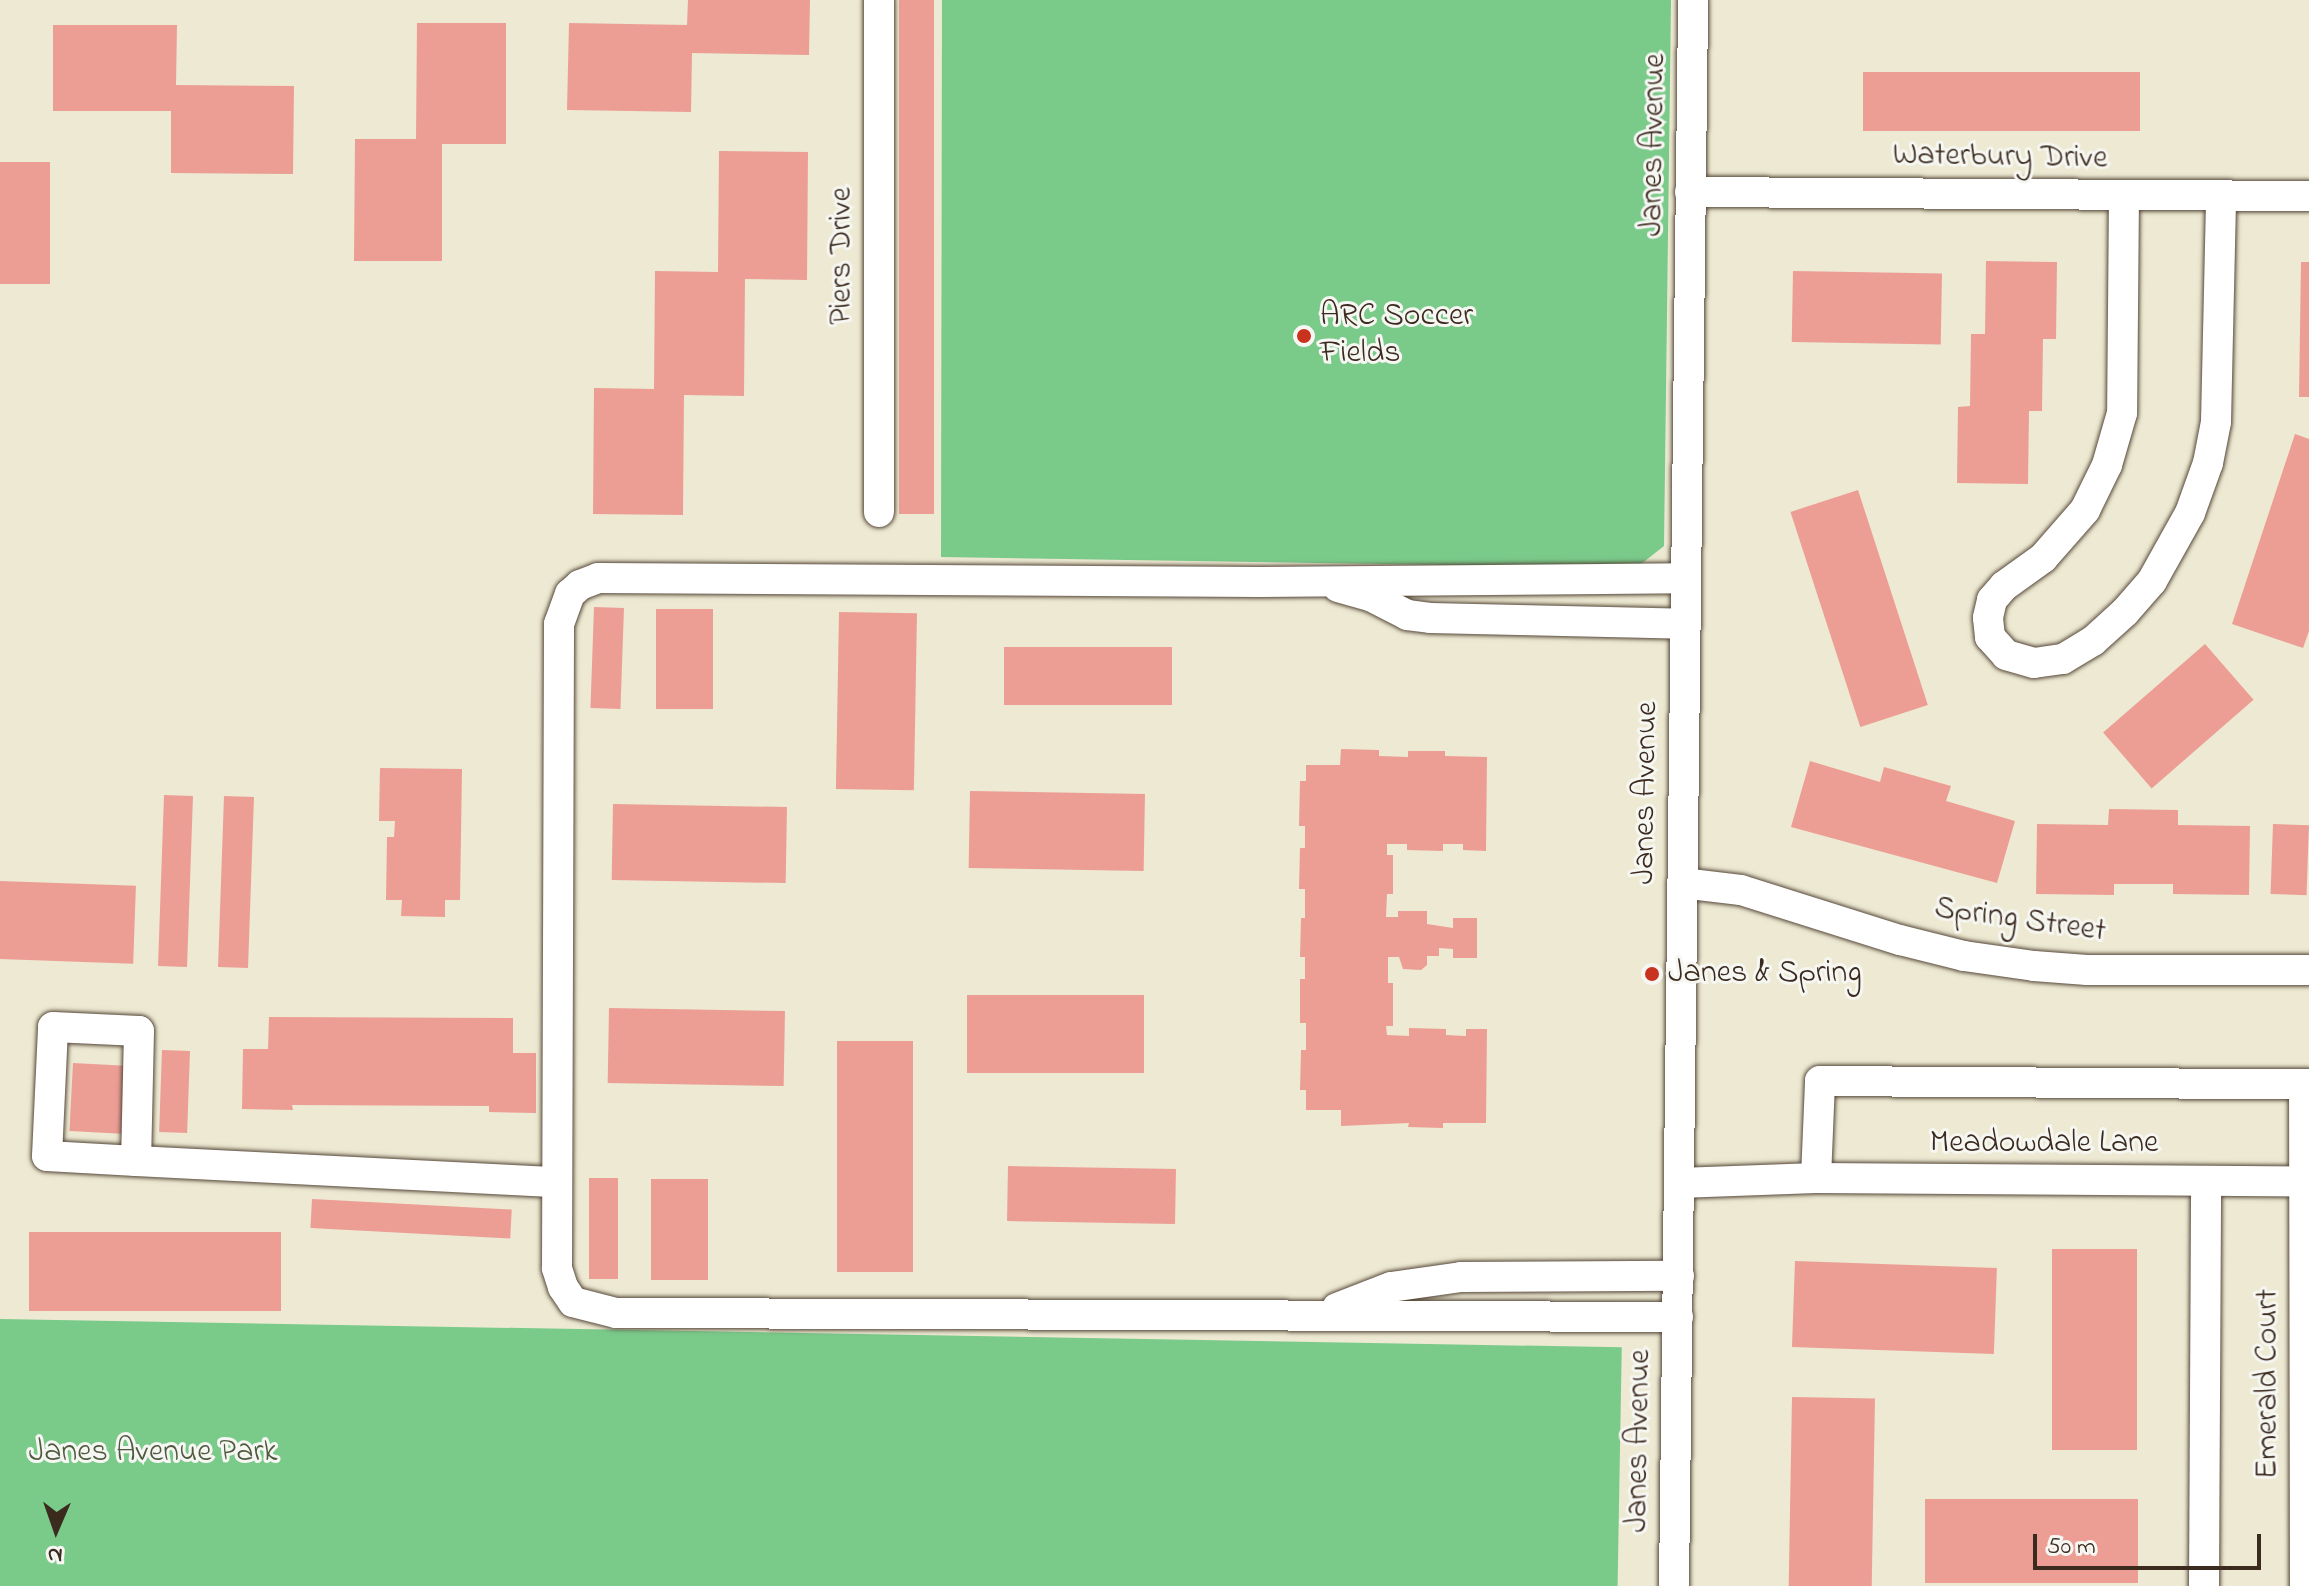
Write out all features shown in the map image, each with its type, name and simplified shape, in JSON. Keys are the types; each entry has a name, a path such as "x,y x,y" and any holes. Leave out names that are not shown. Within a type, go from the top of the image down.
{"street":[{"name":"Piers Drive","path":"879,0 879,512"},
{"name":"Janes Avenue","path":"1674,1586 1693,0"},
{"name":"Waterbury Drive","path":"1690,192 2309,196"},
{"path":"2124,195 2122,413 2107,465 2085,510 2043,558 2004,586 1992,600 1988,618 1990,637 2006,655 2034,663 2063,659 2093,641 2125,612 2152,581 2173,547 2208,463 2216,422 2221,196"},
{"path":"1678,1317 616,1313 573,1302 563,1287 557,1268 559,624 562,608 580,585 598,578 1317,581 1685,578"},
{"path":"1317,581 1372,597 1407,615 1430,618 1685,624"},
{"name":"Spring Street","path":"1682,883 1741,890 1913,943 1964,956 2034,966 2087,970 2309,970"},
{"path":"136,1161 139,1031 53,1027 47,1156 136,1161 556,1182"},
{"path":"1816,1178 1820,1081 2306,1084 2305,1181"},
{"name":"Meadowdale Lane","path":"1679,1183 1816,1178 2305,1181"},
{"name":"Emerald Court","path":"2204,1586 2206,1181"},
{"name":"Emerald Court","path":"2305,1181 2305,1586"},
{"path":"1320,1315 1391,1287 1461,1277 1679,1276"}],"green space":[{"name":"ARC Soccer Fields","path":"942,0 1671,0 1664,546 1636,568 941,557"},
{"name":"Janes Avenue Park","path":"0,1319 1622,1347 1618,1586 0,1586"}],"building":[{"path":"688,0 810,0 809,55 692,53 691,112 567,110 569,23 687,25"},
{"path":"899,0 934,0 934,514 899,514"},
{"path":"417,23 506,23 506,144 442,144 442,261 354,261 355,139 416,139"},
{"path":"53,25 177,25 176,85 294,86 293,174 171,173 171,111 53,111"},
{"path":"1863,72 2140,72 2140,131 1863,131"},
{"path":"719,151 808,152 807,280 745,279 744,396 684,395 683,515 593,514 594,388 654,389 655,271 718,272"},
{"path":"0,162 50,162 50,284 0,284"},
{"path":"1986,261 2057,262 2056,339 2043,339 2042,411 2029,411 2028,484 1957,483 1958,407 1970,406 1971,334 1985,334"},
{"path":"2301,262 2309,262 2309,397 2299,397"},
{"path":"1793,271 1942,274 1941,345 1792,342"},
{"path":"2295,434 2309,439 2309,631 2303,648 2232,624"},
{"path":"1858,490 1928,705 1860,727 1790,512"},
{"path":"594,607 624,608 620,709 590,708"},
{"path":"656,609 713,609 713,709 656,709"},
{"path":"839,612 917,613 914,790 836,789"},
{"path":"2205,644 2254,700 2152,788 2103,733"},
{"path":"1004,647 1172,647 1172,705 1004,705"},
{"path":"1341,749 1379,750 1379,756 1408,757 1408,751 1445,751 1445,756 1487,757 1486,851 1463,850 1463,844 1443,844 1443,851 1407,850 1407,844 1387,844 1387,855 1393,855 1393,894 1387,894 1386,917 1398,917 1398,911 1427,911 1427,924 1453,928 1453,918 1477,918 1477,958 1453,958 1453,949 1439,948 1439,956 1427,956 1427,965 1421,970 1403,969 1399,957 1388,957 1388,983 1393,983 1393,1026 1386,1026 1387,1035 1409,1036 1409,1028 1446,1029 1446,1035 1466,1036 1466,1029 1487,1029 1486,1123 1443,1123 1443,1128 1408,1127 1409,1123 1341,1126 1341,1110 1306,1110 1306,1090 1300,1090 1301,1050 1306,1050 1306,1023 1300,1023 1300,979 1305,979 1305,957 1300,957 1305,889 1299,889 1300,848 1305,848 1305,826 1299,826 1300,781 1306,781 1306,765 1340,765"},
{"path":"1810,761 1880,782 1884,767 1951,786 1946,801 2015,821 1997,883 1791,827"},
{"path":"380,768 462,769 460,900 445,900 445,917 401,916 402,900 386,900 387,837 394,837 395,821 379,821"},
{"path":"970,791 1145,794 1144,871 969,868"},
{"path":"164,795 193,796 187,967 158,966"},
{"path":"224,796 254,797 248,968 218,967"},
{"path":"613,804 787,807 786,883 612,880"},
{"path":"2109,809 2178,810 2178,825 2250,826 2249,895 2173,894 2173,884 2114,884 2114,895 2036,894 2037,824 2108,825"},
{"path":"2273,824 2309,825 2307,895 2271,894"},
{"path":"0,881 136,886 133,964 0,959"},
{"path":"967,995 1144,995 1144,1073 967,1073"},
{"path":"609,1008 785,1011 784,1086 608,1083"},
{"path":"269,1017 513,1018 513,1053 536,1053 536,1113 489,1112 489,1106 292,1105 293,1110 242,1109 243,1049 268,1049"},
{"path":"837,1041 913,1041 913,1272 837,1272"},
{"path":"162,1050 190,1051 187,1133 159,1132"},
{"path":"73,1063 130,1066 126,1134 69,1131"},
{"path":"1008,1166 1176,1169 1175,1224 1007,1221"},
{"path":"589,1178 618,1178 618,1279 589,1279"},
{"path":"651,1179 708,1179 708,1280 651,1280"},
{"path":"312,1199 512,1209 510,1238 310,1228"},
{"path":"29,1232 281,1232 281,1311 29,1311"},
{"path":"2052,1249 2137,1249 2137,1450 2052,1450"},
{"path":"1795,1261 1997,1268 1994,1354 1792,1347"},
{"path":"1792,1397 1875,1398 1872,1586 1789,1586"},
{"path":"1925,1499 2138,1499 2138,1583 1925,1583"}],"place":[{"name":"ARC Soccer Fields","path":"1304,336"},
{"name":"Janes & Spring","path":"1652,974"}]}
